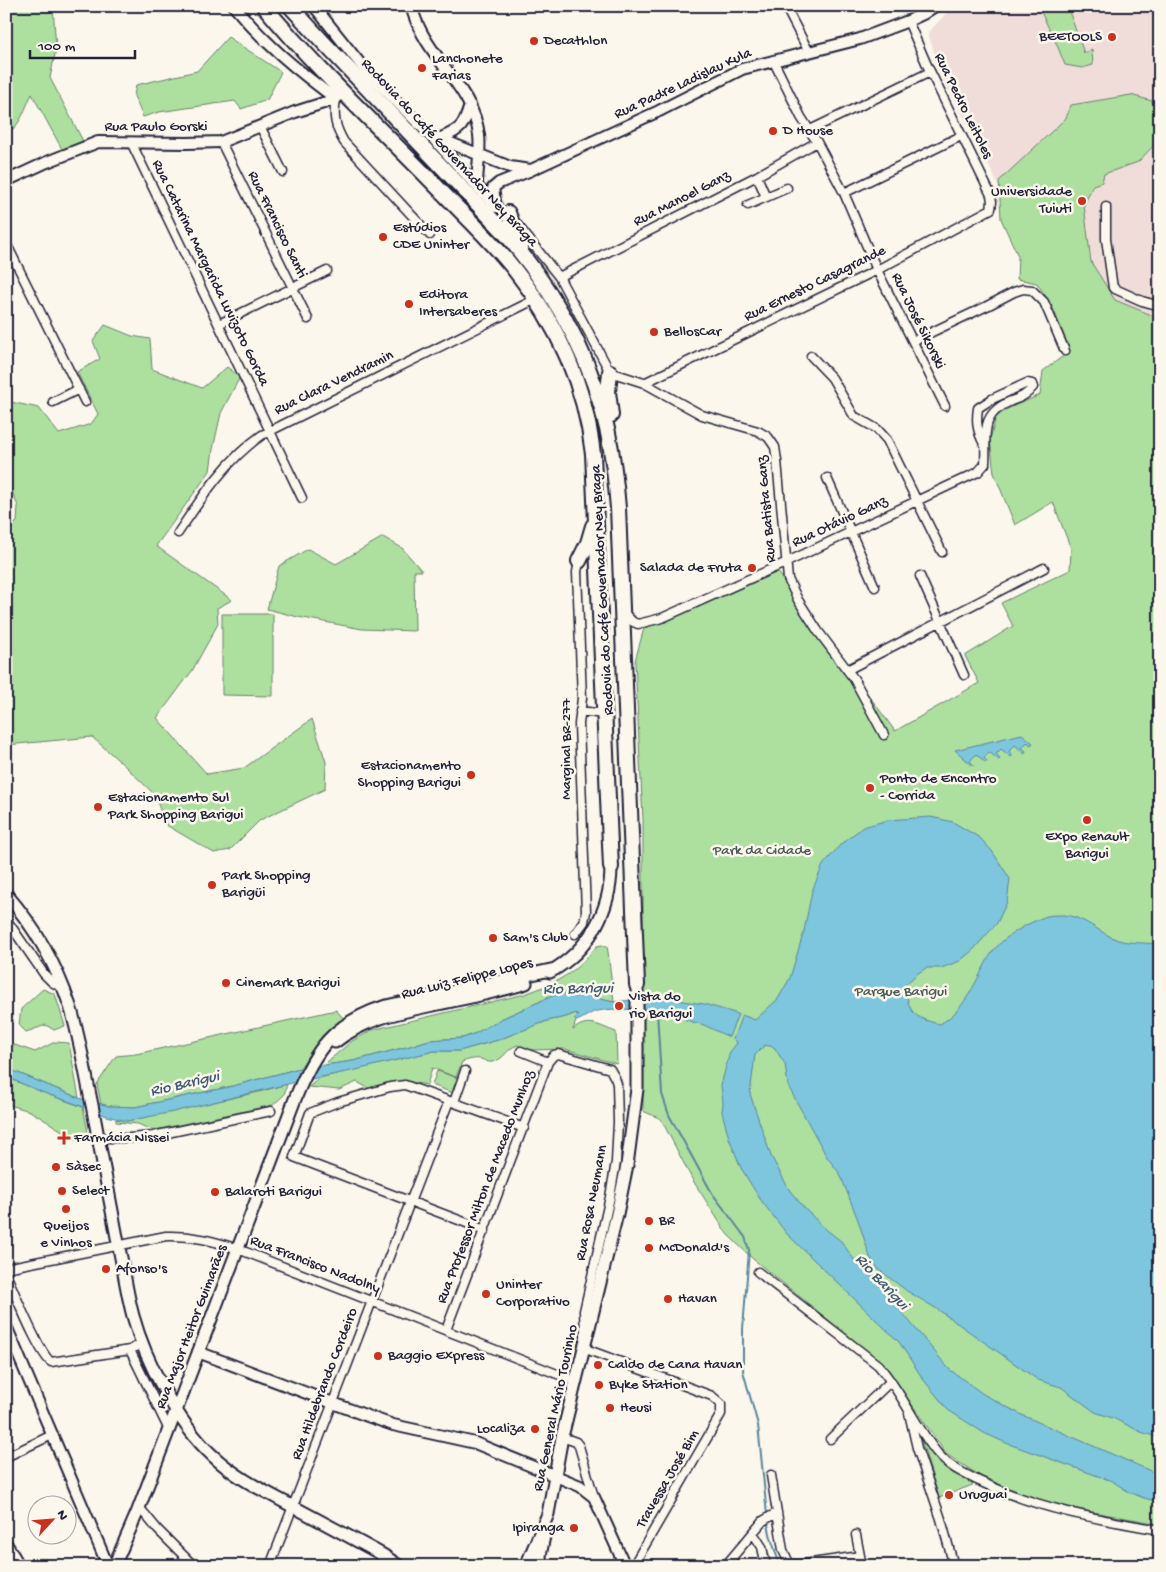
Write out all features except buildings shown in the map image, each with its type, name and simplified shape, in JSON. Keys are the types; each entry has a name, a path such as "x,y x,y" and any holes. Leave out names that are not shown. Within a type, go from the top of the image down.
{"highway":[{"name":"Rodovia do Café Governador Ney Braga","path":"264,6 299,47 388,136 513,268 536,299 567,356 582,398 593,454 612,867"},
{"name":"Rodovia do Café Governador Ney Braga","path":"290,6 303,22 492,219 526,258 564,317 593,382 610,442 618,508 637,985"},
{"path":"336,99 388,136"},
{"path":"502,210 526,258"},
{"path":"610,372 608,400 616,453 618,508"},
{"path":"579,561 588,543 596,516"}],"main road":[{"name":"Rua Luiz Felippe Lopes","path":"311,1066 343,1036 364,1024 391,1014 535,980 555,969 579,950 597,924 608,899 612,867"},
{"path":"6,894 42,942 64,989 73,1017 88,1085 130,1304 142,1343 176,1409 200,1443 224,1466 381,1561 399,1566"},
{"name":"Rua General Mário Tourinho","path":"526,1566 548,1514 562,1437 617,1214 631,1142 637,1089 637,985"},
{"name":"Rua Major Heitor Guimarães","path":"114,1566 138,1510 295,1099 311,1066"},
{"path":"532,1566 541,1561 548,1514"},
{"path":"6,1544 19,1566"}],"street":[{"path":"234,6 253,29 279,54 336,99 334,118 344,142 430,235"},
{"path":"314,6 366,70 536,247 559,278 610,372"},
{"path":"411,6 424,36 470,105 479,136 477,186"},
{"path":"785,6 809,52"},
{"name":"Rua Padre Ladislau Kula","path":"502,210 493,188 499,183 659,112 742,69 860,39 908,21 935,6"},
{"name":"Rua Pedro Leitoles","path":"908,21 930,72 991,195 992,202"},
{"name":"Rua José Sikorski","path":"773,60 801,117 817,142 844,194 877,270 945,406"},
{"path":"810,130 930,72"},
{"name":"Rua Paulo Gorski","path":"6,181 98,142 221,142 290,114 336,99"},
{"path":"441,138 462,127 470,105"},
{"path":"260,126 284,172"},
{"path":"430,135 510,167 531,170"},
{"path":"844,194 961,136"},
{"name":"Rua Catarina Margarida Luvizoto Gorda","path":"132,142 302,498"},
{"name":"Rua Francisco Santi","path":"221,142 308,319"},
{"name":"Rua Manoel Ganz","path":"559,278 757,176 817,142"},
{"path":"757,176 766,197"},
{"path":"748,205 787,188"},
{"name":"Rua Ernesto Casagrande","path":"644,383 877,270 986,213 991,209 992,202"},
{"path":"1106,208 1106,239 1113,288 1142,301 1160,306"},
{"path":"6,243 85,402"},
{"path":"219,324 327,271"},
{"path":"913,341 1014,292 1024,289 1032,290 1044,302 1065,351"},
{"name":"Rua Clara Vendramin","path":"178,533 213,483 232,460 253,441 270,430 536,299"},
{"path":"811,356 832,378 854,416 884,436 942,552"},
{"name":"Rua Batista Ganz","path":"610,372 644,383 702,415 758,431 768,437 775,447 777,461 788,580 798,600 818,631 854,679 884,735"},
{"path":"1027,383 1032,384 1033,387 1028,394 1004,404 992,414 986,423 984,444 976,422 978,408 992,399 1027,383"},
{"path":"53,402 79,389"},
{"name":"Rua Otávio Ganz","path":"623,612 633,622 638,624 662,618 785,563 978,472 985,464 984,444"},
{"path":"827,478 875,587"},
{"name":"Marginal BR-277","path":"575,934 586,917 578,724 582,698 577,572 579,561"},
{"path":"847,670 1044,568"},
{"path":"920,576 964,675"},
{"path":"580,711 604,714"},
{"path":"6,919 44,974 52,982 64,989"},
{"path":"521,1051 548,1062"},
{"name":"Rua Rosa Neumann","path":"554,1055 563,1054 610,1069 617,1084 616,1162 608,1207 584,1311 584,1344"},
{"name":"Rua Professor Milton de Macedo Munhoz","path":"446,1330 548,1062 554,1055"},
{"name":"Rua Hildebrando Cordeiro","path":"270,1566 410,1201 465,1071"},
{"path":"485,1230 294,1157 310,1113 338,1102 397,1085 415,1088 524,1128"},
{"path":"97,1132 130,1138 153,1136 271,1111"},
{"name":"Rua Francisco Nadolny","path":"6,1268 166,1236 204,1238 576,1381"},
{"path":"758,1272 871,1359 883,1371 945,1462 963,1473 1004,1492 1044,1506 1078,1515 1160,1530"},
{"path":"6,1274 40,1349 51,1362 130,1350 142,1343"},
{"path":"6,1326 108,1566"},
{"name":"Travessa José Bim","path":"584,1344 712,1396 721,1404 721,1414 633,1566"},
{"path":"130,1350 169,1430"},
{"path":"198,1352 393,1425 475,1443 573,1482 594,1497"},
{"path":"830,1439 891,1381"},
{"path":"908,1409 915,1442 942,1519 954,1566"},
{"path":"6,1458 52,1435"},
{"path":"562,1437 576,1442 579,1446 594,1497 625,1566"},
{"path":"771,1475 774,1514 789,1563 798,1565 860,1556"},
{"path":"138,1510 194,1566"},
{"path":"726,1566 762,1521 774,1514"},
{"path":"752,1533 762,1548 766,1566"},
{"path":"856,1535 862,1566"}],"shaded area":[{"name":"Universidade Tuiuti","path":"953,6 1160,6 1160,334 1020,236 989,165 941,75 928,33"}],"green space":[{"path":"6,6 53,6 56,49 50,78 83,141 63,151 32,94 19,122 6,134"},
{"path":"1038,6 1064,6 1070,14 1084,53 1092,50 1093,65 1082,68 1065,65"},
{"path":"228,37 281,72 267,100 241,109 235,101 159,112 143,117 134,96 136,85 197,71"},
{"name":"Parque Barigui","path":"1131,95 1152,101 1160,111 1160,132 1156,143 1138,162 1104,174 1102,182 1093,185 1084,205 1091,262 1115,300 1154,316 1160,314 1160,1524 1047,1504 988,1481 946,1454 882,1363 753,1259 727,1234 692,1179 661,1119 643,1111 643,820 635,661 644,628 778,572 895,731 979,683 965,656 1013,626 1001,603 1070,570 1071,549 1053,502 1015,525 994,473 990,439 996,417 1009,408 1040,395 1043,371 1070,351 1053,308 1037,283 1017,279 1018,256 1001,219 999,181 1066,118 1071,105"},
{"path":"105,325 132,336 150,339 152,369 202,388 227,367 240,377 221,413 210,471 156,546 232,600 217,608 218,624 192,671 157,718 207,774 244,768 312,719 326,762 325,789 260,820 230,850 214,853 166,825 154,794 92,737 6,745 6,529 17,522 18,506 6,478 6,401 39,408 59,434 91,424 98,414 77,372 100,359 93,341"},
{"path":"383,537 402,548 422,571 414,571 415,631 362,629 267,609 279,566 308,549 336,564"},
{"path":"222,614 273,614 273,696 222,695"},
{"path":"597,946 607,947 614,1002 600,999 587,990 563,992 463,1038 429,1040 353,1061 326,1065 327,1062 352,1041 372,1030 525,994 549,984 571,972"},
{"path":"43,989 55,994 65,1026 54,1030 46,1025 26,1032 19,1025 21,1009"},
{"path":"336,1010 345,1020 320,1041 300,1068 233,1086 135,1107 101,1104 97,1084 116,1056 136,1054"},
{"path":"576,1013 578,1016 574,1019 576,1021 573,1030 578,1026 589,1023 616,1032 617,1064 565,1049 532,1050 518,1045 510,1049 497,1061 489,1062 481,1059 471,1059 462,1062 456,1077 432,1068 427,1085 405,1083 370,1089 357,1082 339,1090 309,1087 319,1078 434,1051 459,1051 498,1040 547,1021"},
{"path":"6,1042 35,1052 55,1042 69,1043 79,1098 6,1068"},
{"path":"437,1071 458,1078 453,1093 432,1085"},
{"path":"6,1077 83,1107 89,1138 77,1140 30,1111 6,1104"},
{"path":"287,1084 284,1095 273,1105 155,1130 138,1124 116,1122 116,1119 127,1121"},
{"path":"920,1436 943,1466 950,1472 975,1484 939,1498"}],"water":[{"path":"1022,734 1033,743 1031,745 1027,742 1022,748 1026,751 1025,754 1015,745 1009,751 1013,755 1011,757 1001,749 996,754 1000,758 999,760 989,752 984,758 987,761 986,763 976,754 970,761 973,766 955,750"},
{"path":"931,817 953,822 980,838 992,851 1010,879 1007,902 997,923 974,949 960,961 941,968 926,968 906,984 910,1007 913,1012 923,1019 940,1024 949,1018 964,1002 991,954 1001,942 1016,931 1047,916 1063,915 1078,918 1111,937 1122,941 1160,944 1160,1022 1158,1030 1160,1036 1160,1277 1158,1279 1160,1291 1160,1438 1095,1412 1061,1387 1038,1380 937,1309 907,1291 878,1269 870,1257 840,1174 827,1157 788,1086 785,1064 774,1047 765,1045 755,1055 750,1094 771,1156 790,1191 806,1210 841,1241 853,1258 876,1281 949,1369 983,1394 1022,1415 1160,1475 1160,1502 1129,1492 1112,1481 1006,1443 984,1433 948,1410 923,1379 899,1342 787,1234 760,1199 741,1168 729,1138 722,1112 721,1085 730,1052 737,1043 733,1039 742,1015 755,1020 778,999 790,978 804,931 812,891 823,865 841,844 863,827 888,820"},
{"name":"Rio Barigui","path":"581,989 587,990 600,999 614,1002 667,996 738,1014 729,1037 676,1015 616,1009 595,1012 576,1021 574,1019 578,1016 576,1013 547,1021 498,1040 459,1051 434,1051 127,1121 107,1116 6,1077 6,1068 79,1098 109,1106 135,1107 233,1086 296,1069 353,1061 429,1040 463,1038 552,996"}],"waterway":[{"path":"657,1012 662,1094 669,1115 712,1193 745,1237 749,1250 743,1329 743,1371 758,1425 767,1515"},
{"path":"767,1520 780,1566"}],"place":[{"name":"BEETOOLS","path":"1112,37"},
{"name":"Decathlon","path":"534,41"},
{"name":"Lanchonete Farias","path":"422,68"},
{"name":"D House","path":"773,131"},
{"name":"Universidade Tuiuti","path":"1082,201"},
{"name":"Estúdios CDE Uninter","path":"383,237"},
{"name":"Editora Intersaberes","path":"409,304"},
{"name":"BellosCar","path":"654,332"},
{"name":"Salada de Fruta","path":"752,568"},
{"name":"Estacionamento Shopping Barigui","path":"471,775"},
{"name":"Ponto de Encontro - Corrida","path":"870,788"},
{"name":"Estacionamento Sul Park Shopping Barigui","path":"98,807"},
{"name":"Expo Renault Barigui","path":"1087,820"},
{"name":"Park Shopping Barigüi","path":"212,885"},
{"name":"Sam's Club","path":"493,938"},
{"name":"Cinemark Barigui","path":"226,983"},
{"name":"Vista do rio Barigui","path":"619,1006"},
{"name":"Farmácia Nissei","path":"64,1138"},
{"name":"5àsec","path":"56,1167"},
{"name":"Select","path":"62,1191"},
{"name":"Balaroti Barigui","path":"215,1192"},
{"name":"Queijos e Vinhos","path":"66,1209"},
{"name":"BR","path":"649,1221"},
{"name":"McDonald's","path":"649,1248"},
{"name":"Afonso's","path":"106,1269"},
{"name":"Uninter Corporativo","path":"486,1294"},
{"name":"Havan","path":"668,1299"},
{"name":"Baggio Express","path":"378,1356"},
{"name":"Caldo de Cana Havan","path":"598,1365"},
{"name":"Byke Station","path":"599,1385"},
{"name":"Heusi","path":"610,1408"},
{"name":"Localiza","path":"535,1429"},
{"name":"Uruguai","path":"949,1495"},
{"name":"Ipiranga","path":"574,1528"}],"park label":[{"name":"Park da Cidade","path":"762,851"}]}
